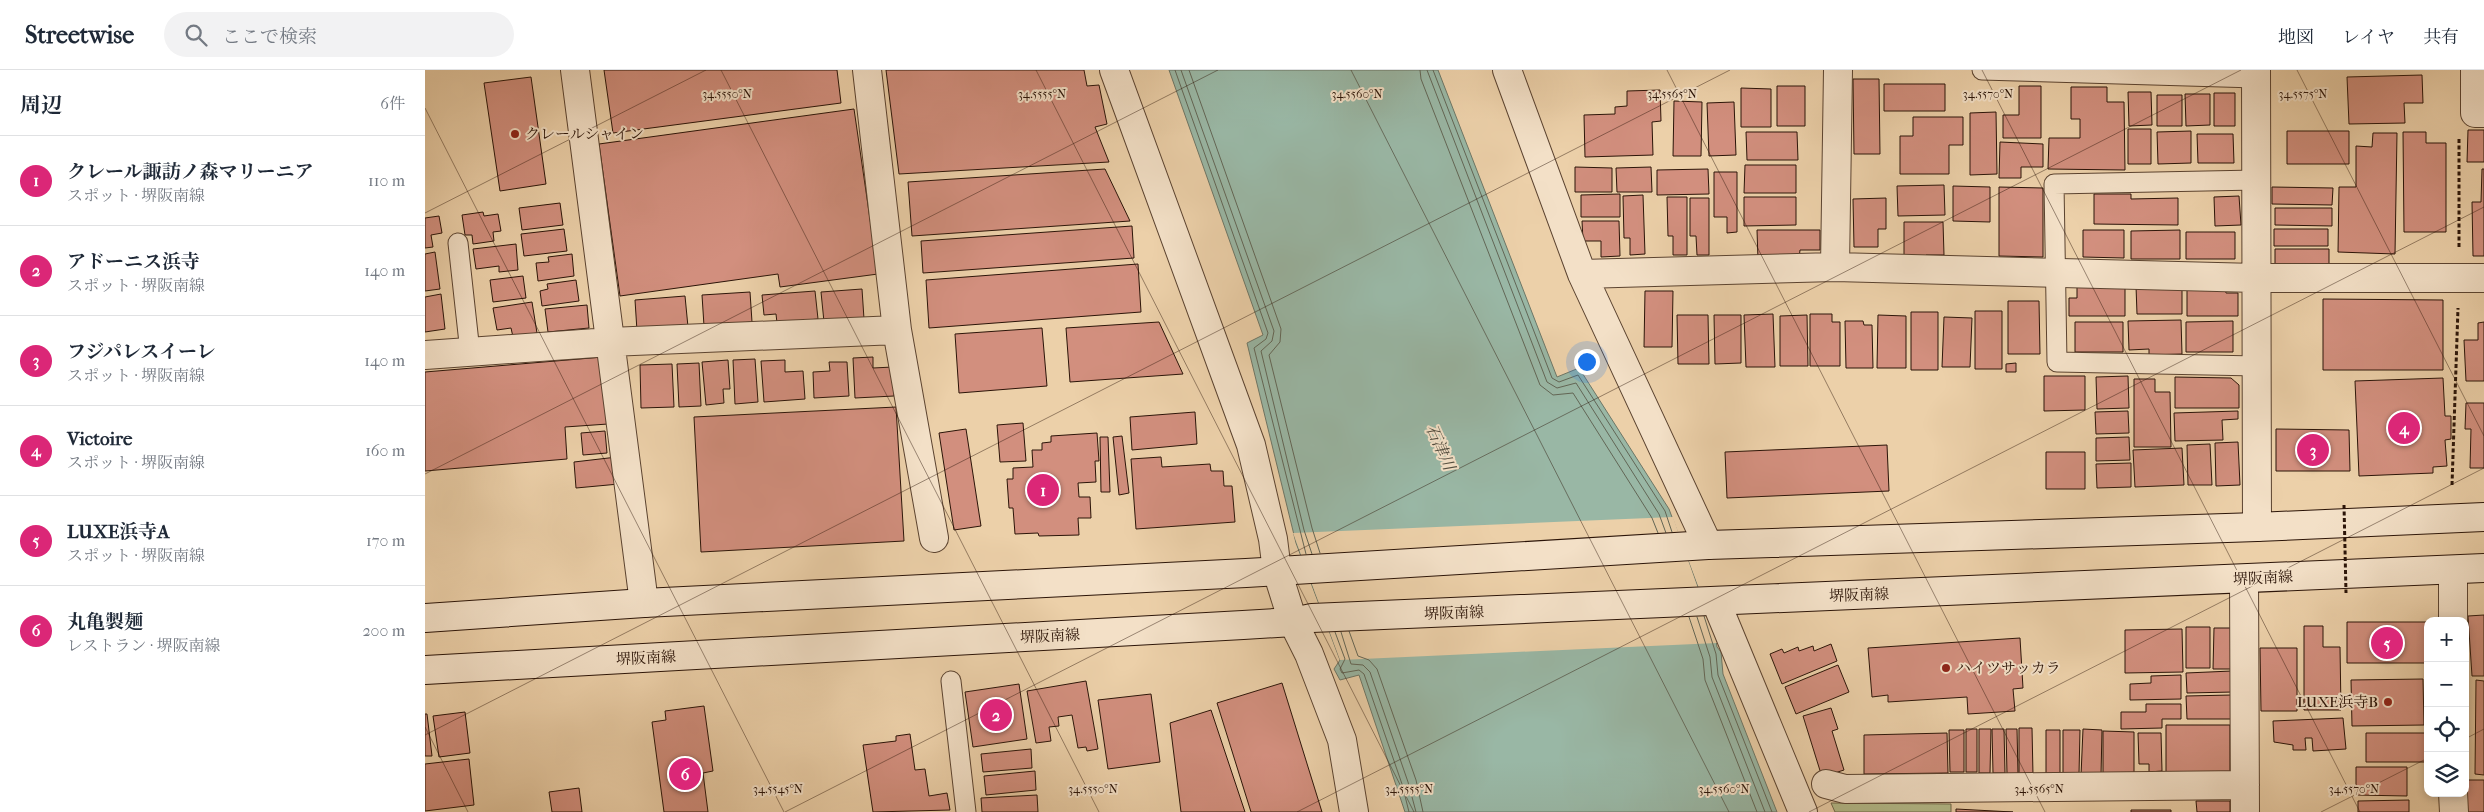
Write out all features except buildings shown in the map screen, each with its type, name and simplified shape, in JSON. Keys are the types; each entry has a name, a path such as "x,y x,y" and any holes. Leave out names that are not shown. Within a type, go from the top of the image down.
{"street":[{"path":"575,70 644,603"},
{"path":"867,70 897,330 934,538"},
{"path":"1114,70 1251,445 1273,539 1287,570 1303,620 1309,654 1342,740 1354,812"},
{"path":"1507,70 1582,274 1697,546"},
{"path":"1835,267 1837,70"},
{"path":"2475,70 2475,113 2484,113"},
{"path":"2256,74 2257,527"},
{"path":"1582,274 1835,267 2256,278 2484,278"},
{"path":"425,355 610,342 897,330"},
{"path":"425,618 644,603 1287,570 1697,546 2257,527 2484,517"},
{"name":"堺阪南線","path":"425,670 1303,620 2484,568"},
{"path":"2453,570 2453,617"},
{"path":"1826,784 1845,789 2245,799 2244,579"},
{"path":"1710,602 1803,812"},
{"path":"2453,797 2453,812"}],"lane":[{"path":"1982,70 2256,74"},
{"path":"2256,180 2054,184 2054,273 2057,362 2257,366"},
{"path":"458,243 470,352"},
{"path":"951,681 966,812"}],"path":[{"path":"2344,505 2346,593"}],"green space":[{"path":"1831,803 1951,804 1951,812 1835,812"}],"water":[{"name":"石津川","path":"1169,70 1438,70 1557,377 1579,368 1669,509 1715,633 1717,647 1721,652 1723,674 1777,812 1405,812 1359,675 1340,680 1334,669 1340,660 1296,543 1247,343 1263,335"}],"pier":[{"path":"1673,517 1717,643 1340,660 1293,533"}],"place":[{"name":"クレールシャイン","path":"515,134"},
{"name":"Victoire","path":"2404,428"},
{"name":"フジパレスイーレ","path":"2313,450"},
{"name":"クレール諏訪ノ森マリーニア","path":"1043,490"},
{"name":"LUXE浜寺A","path":"2387,643"},
{"name":"ハイツサッカラ","path":"1946,668"},
{"name":"LUXE浜寺B","path":"2388,702"},
{"name":"アドーニス浜寺","path":"996,715"},
{"name":"丸亀製麺","path":"685,774"}]}
